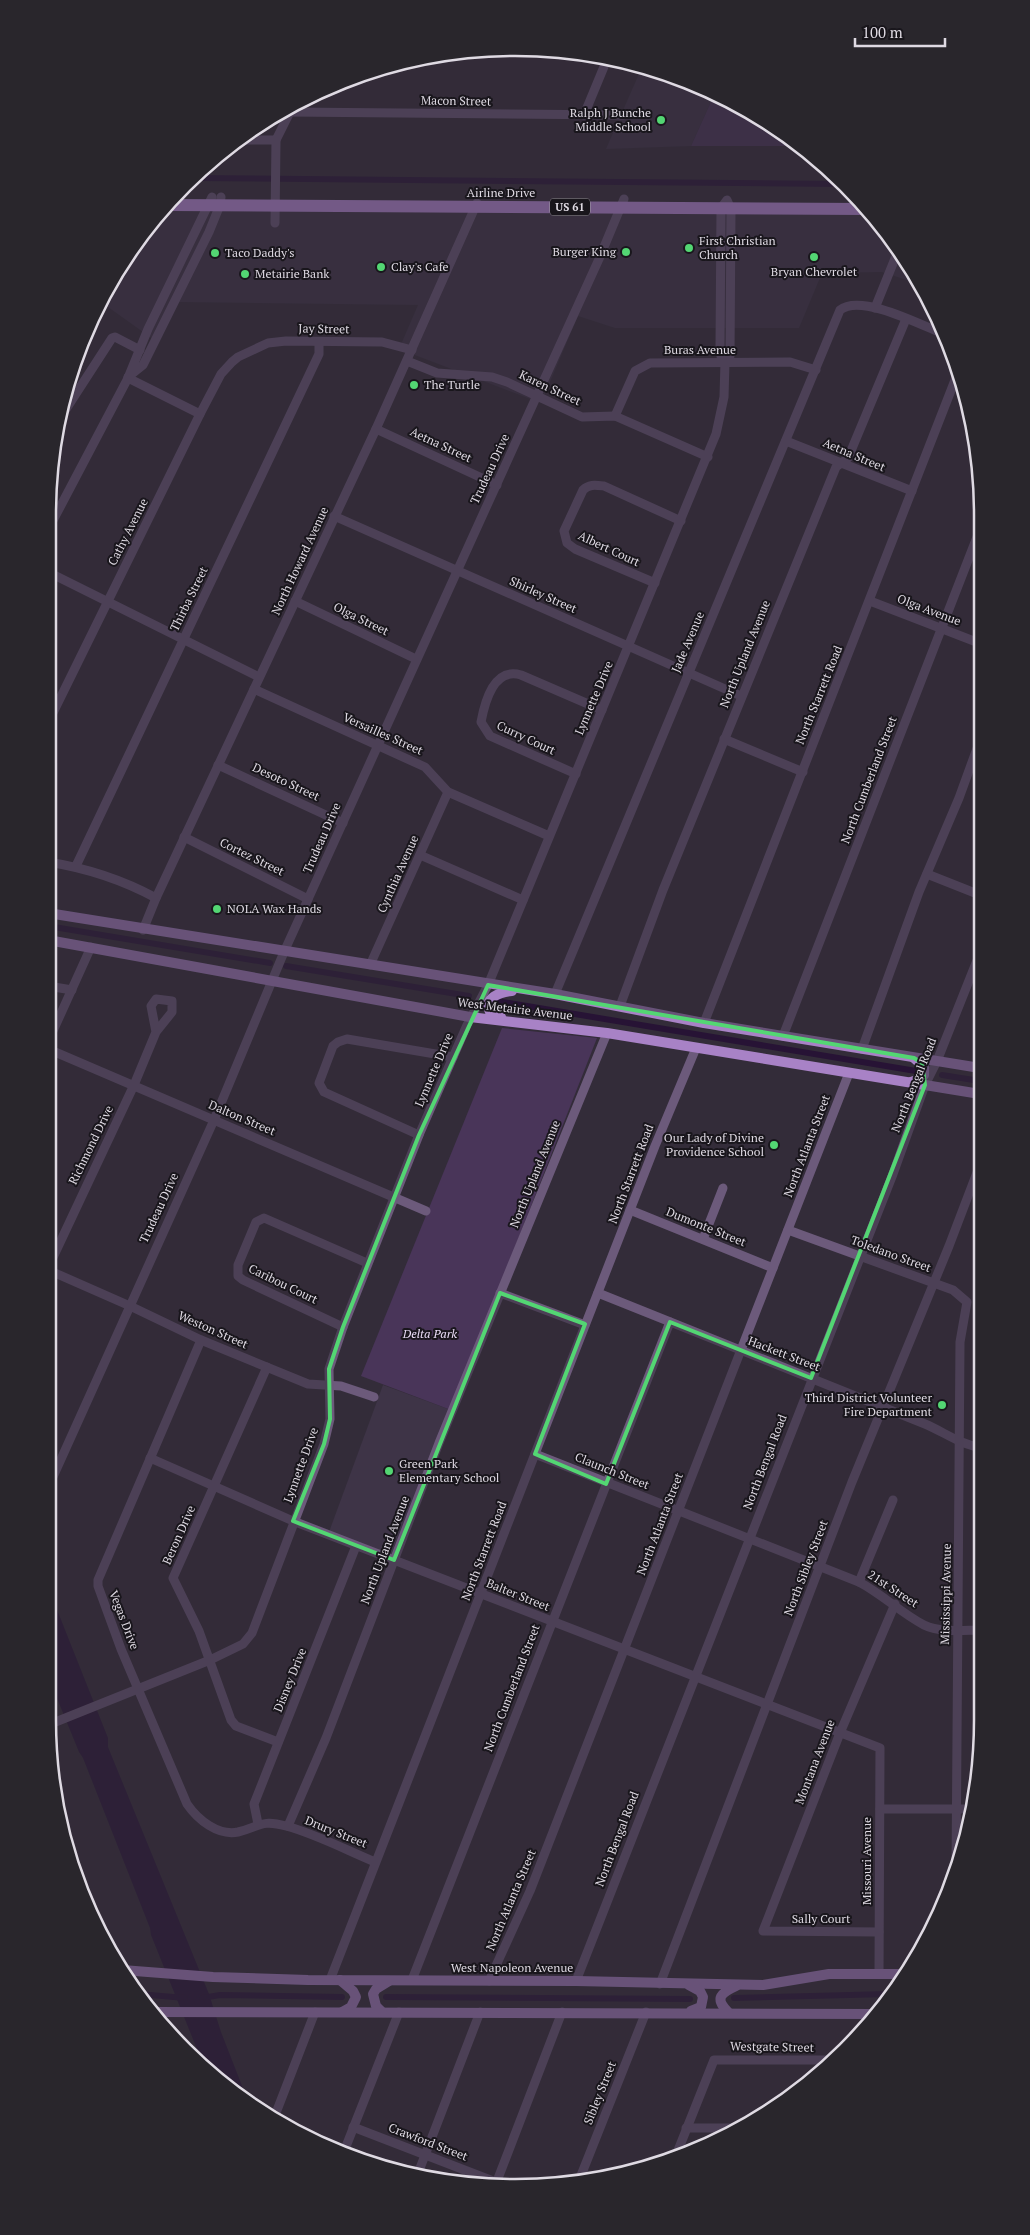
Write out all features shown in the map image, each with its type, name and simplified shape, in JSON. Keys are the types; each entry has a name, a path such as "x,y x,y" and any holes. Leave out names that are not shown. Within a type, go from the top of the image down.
{"highway":[{"name":"Airline Drive","path":"178,204 276,197 476,204 623,203 726,206 849,204"},
{"name":"Airline Drive","path":"184,198 215,201"}],"main road":[{"name":"West Metairie Avenue","path":"56,914 488,985 556,994 704,1023 974,1067"},
{"name":"West Metairie Avenue","path":"56,941 470,1017 607,1033 974,1093"},
{"path":"511,1022 490,1012 487,1007 488,1002 494,996 505,991 528,990"},
{"path":"905,1082 920,1079 924,1075 924,1067 914,1058"},
{"name":"West Napoleon Avenue","path":"131,1971 213,1977 335,1980 576,1981 739,1985 762,1985 829,1974 897,1974"},
{"path":"335,1980 353,1991 356,1997 351,2007 341,2012"},
{"path":"382,2012 376,2006 373,1994 376,1989 390,1980"},
{"path":"687,1984 700,1991 703,1997 700,2007 688,2012"},
{"path":"728,2012 720,2002 721,1995 725,1991 739,1985"},
{"path":"162,2012 728,2012 867,2014"}],"street":[{"path":"584,115 605,65"},
{"name":"Macon Street","path":"302,109 623,115"},
{"path":"275,224 276,140 287,118"},
{"path":"252,140 276,140"},
{"path":"56,515 128,378 148,329 186,251 215,201"},
{"path":"128,378 143,365 182,282 196,257 215,201"},
{"name":"Trudeau Drive","path":"56,1470 214,1120 284,952 416,659 538,396 623,203"},
{"name":"North Howard Avenue","path":"143,930 156,898 376,429 476,204"},
{"name":"Lynnette Drive","path":"56,1722 210,1660 243,1644 252,1633 293,1521 324,1444 330,1419 328,1385 330,1366 367,1263 470,1017 488,985 708,457 722,408 726,362 721,356 720,350 726,257 726,206"},
{"path":"186,251 196,257"},
{"path":"895,259 875,308 935,331"},
{"path":"173,278 182,282"},
{"name":"Jade Avenue","path":"556,994 840,310 850,305 869,305 875,308"},
{"name":"North Upland Avenue","path":"620,1006 663,890 836,467 848,458 906,319"},
{"path":"70,403 113,338 140,350"},
{"name":"Jay Street","path":"238,357 268,343 286,341 382,342 412,350"},
{"name":"Thirba Street","path":"76,866 319,354 319,342"},
{"name":"Cathy Avenue","path":"56,706 200,414 221,374 238,357"},
{"name":"Karen Street","path":"407,361 437,373 492,377 582,417 614,416 708,457"},
{"name":"Buras Avenue","path":"614,416 635,370 650,363 790,362 816,370"},
{"path":"128,378 200,414"},
{"name":"North Starrett Road","path":"704,1023 954,383"},
{"name":"Aetna Street","path":"376,429 497,485"},
{"name":"Aetna Street","path":"786,441 912,491"},
{"name":"Albert Court","path":"655,583 575,549 567,543 564,531 583,490 587,486 594,484 604,486 681,521"},
{"name":"Shirley Street","path":"334,516 629,648 742,696"},
{"name":"North Cumberland Street","path":"782,1036 974,545"},
{"path":"56,576 259,677"},
{"name":"Olga Street","path":"295,601 416,659"},
{"name":"Olga Avenue","path":"870,601 974,641"},
{"name":"Curry Court","path":"576,774 490,736 485,731 481,722 484,709 498,678 511,673 521,675 602,710"},
{"name":"Versailles Street","path":"254,689 425,767 448,792 549,836"},
{"path":"724,739 802,772"},
{"path":"862,1049 927,874 974,757"},
{"name":"Desoto Street","path":"218,765 343,823"},
{"name":"Cynthia Avenue","path":"370,965 448,792"},
{"name":"Cortez Street","path":"184,838 308,899"},
{"path":"420,855 523,900"},
{"path":"56,863 76,866 122,881 156,898"},
{"path":"927,874 974,893"},
{"path":"56,1025 91,947"},
{"name":"North Bengal Road","path":"576,1981 811,1378 893,1174 925,1085 937,1061 974,968"},
{"path":"56,987 72,990"},
{"name":"Richmond Drive","path":"56,1252 134,1086 156,1032"},
{"name":"North Upland Avenue","path":"288,1826 326,1738 500,1293 607,1033"},
{"path":"419,1135 324,1092 319,1083 333,1046 338,1042 348,1039 453,1057"},
{"name":"North Starrett Road","path":"335,1980 375,1862 585,1324 696,1048"},
{"name":"Dalton Street","path":"56,1052 426,1211"},
{"name":"North Atlanta Street","path":"489,1981 495,1972 530,1891 849,1074"},
{"name":"North Sibley Street","path":"660,1984 820,1566 974,1180"},
{"path":"703,1240 723,1188"},
{"name":"Dumonte Street","path":"630,1210 773,1268"},
{"name":"Caribou Court","path":"343,1327 243,1280 238,1276 238,1265 256,1222 264,1218 367,1263"},
{"name":"Toledano Street","path":"788,1230 953,1290 967,1302 965,1318"},
{"name":"Weston Street","path":"56,1273 201,1340 308,1384 341,1386 374,1397"},
{"path":"500,1293 585,1324"},
{"name":"Hackett Street","path":"598,1293 883,1407 948,1434 966,1446 974,1447"},
{"name":"Mississippi Avenue","path":"956,1845 960,1342 965,1318"},
{"name":"North Cumberland Street","path":"412,1980 670,1322"},
{"name":"Vegas Drive","path":"201,1340 98,1580 121,1649 187,1804 207,1824 222,1831 238,1832 258,1824 273,1823 288,1826"},
{"name":"Beron Drive","path":"267,1367 173,1578 199,1632 231,1720 236,1726 278,1742"},
{"name":"Claunch Street","path":"535,1454 606,1484 679,1510 820,1566"},
{"name":"Balter Street","path":"150,1458 293,1521 880,1748"},
{"path":"859,1582 893,1500"},
{"name":"Disney Drive","path":"258,1824 254,1804 356,1546"},
{"name":"21st Street","path":"820,1566 877,1591 925,1626 974,1630"},
{"name":"Montana Avenue","path":"763,1931 840,1732 895,1604"},
{"name":"Missouri Avenue","path":"879,1974 880,1748"},
{"path":"880,1809 965,1809"},
{"name":"Drury Street","path":"288,1826 375,1862"},
{"name":"Sally Court","path":"763,1931 879,1932"},
{"path":"277,2111 315,2012"},
{"path":"346,2146 398,2012"},
{"path":"420,2169 480,2012"},
{"path":"498,2178 562,2012"},
{"name":"Sibley Street","path":"582,2174 646,2012"},
{"name":"Westgate Street","path":"686,2128 710,2066 715,2060 822,2060"},
{"name":"Crawford Street","path":"353,2127 486,2178"},
{"path":"679,2148 686,2128 724,2128"}],"highlighted area":[{"path":"488,985 914,1058 922,1063 925,1085 811,1378 670,1322 606,1484 535,1454 585,1324 500,1293 394,1560 293,1521 324,1444 330,1419 329,1369 343,1327 419,1135"}],"shaded area":[{"name":"Ralph J Bunche Middle School","path":"639,74 691,91 711,101 691,146 606,149"},
{"path":"172,211 862,215 879,236 909,281 882,272 822,273 799,328 615,328 578,316 541,403 399,349 418,305 178,302 157,342 107,306 134,260"},
{"name":"Green Park Elementary School","path":"383,1385 451,1410 393,1555 329,1532"},
{"path":"56,1607 108,1738 108,1747 209,1994 221,2032 243,2089 197,2050 83,1758 56,1696"}],"green space":[{"path":"711,101 744,118 787,146 691,146"},
{"name":"Delta Park","path":"502,1028 597,1038 451,1410 361,1376"}],"waterway":[{"path":"204,178 832,184"},
{"path":"56,927 270,963"},
{"path":"286,966 469,996"},
{"path":"497,1001 916,1071"},
{"path":"942,1075 974,1080"},
{"path":"734,1998 882,1994"},
{"path":"148,1995 185,1998"},
{"path":"202,1998 220,1995 342,1997"},
{"path":"386,1997 690,1999"}],"place":[{"name":"Ralph J Bunche Middle School","path":"661,120"},
{"name":"First Christian Church","path":"689,248"},
{"name":"Burger King","path":"626,252"},
{"name":"Taco Daddy's","path":"215,253"},
{"name":"Bryan Chevrolet","path":"814,257"},
{"name":"Clay's Cafe","path":"381,267"},
{"name":"Metairie Bank","path":"245,274"},
{"name":"The Turtle","path":"414,385"},
{"name":"NOLA Wax Hands","path":"217,909"},
{"name":"Our Lady of Divine Providence School","path":"774,1145"},
{"name":"Third District Volunteer Fire Department","path":"942,1405"},
{"name":"Green Park Elementary School","path":"389,1471"}]}
